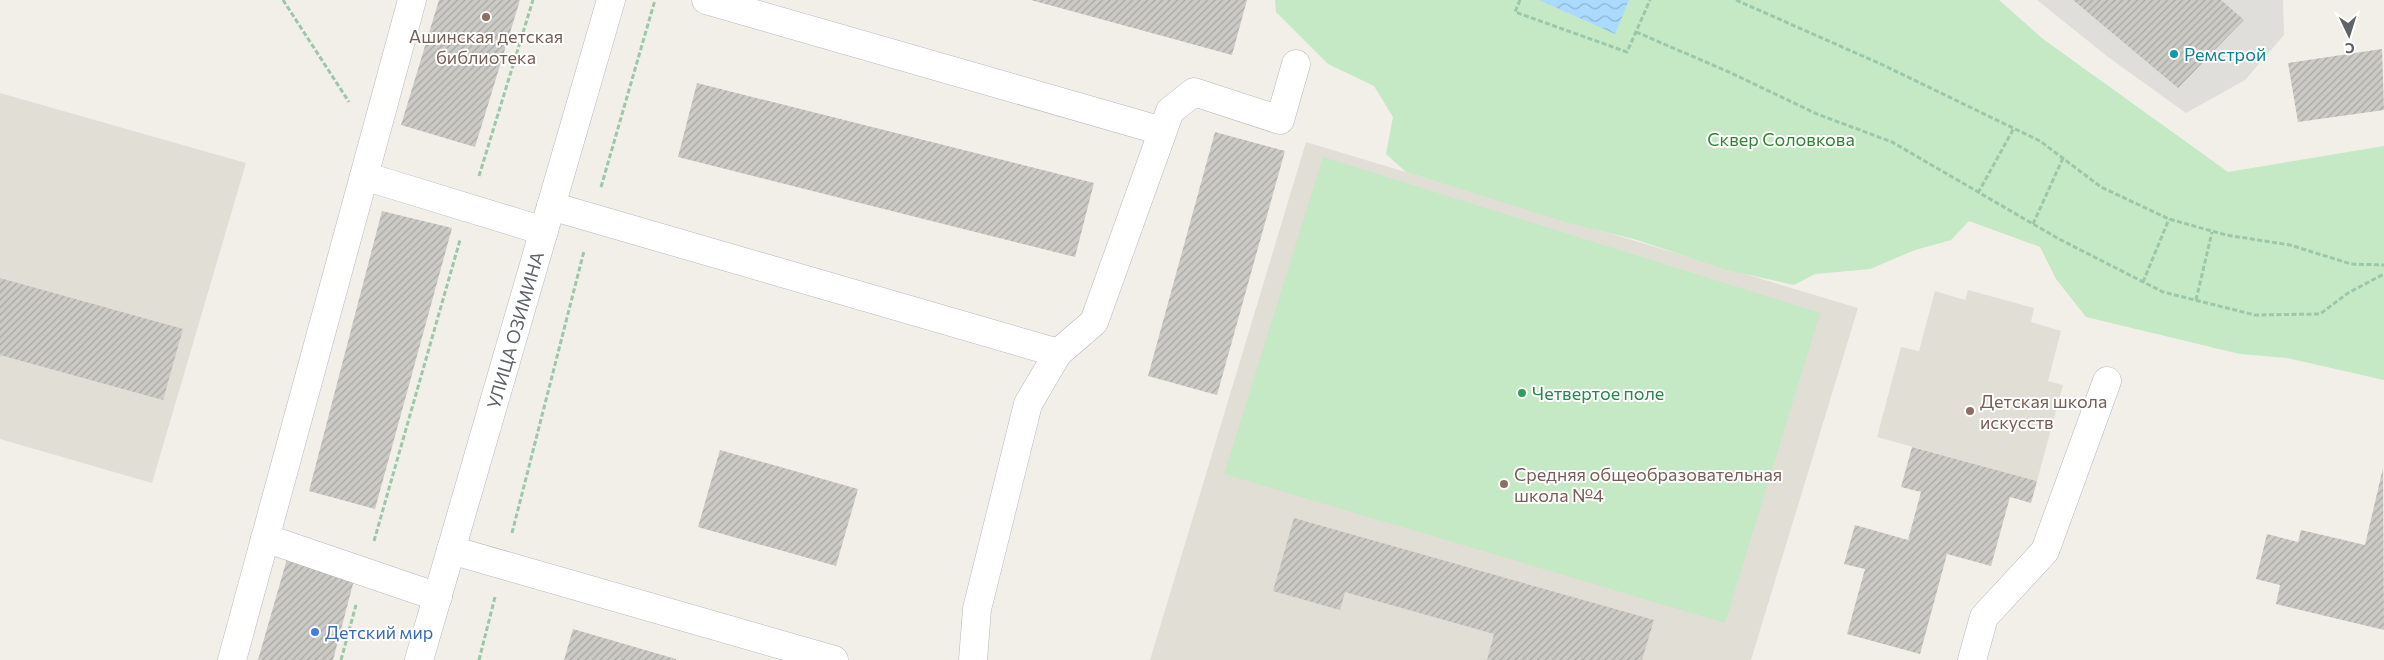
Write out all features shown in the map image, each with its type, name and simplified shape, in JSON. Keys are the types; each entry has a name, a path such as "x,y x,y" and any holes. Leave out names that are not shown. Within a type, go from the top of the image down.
{"street":[{"path":"232,660 412,0"},
{"name":"УЛИЦА ОЗИМИНА","path":"419,660 611,0"},
{"path":"706,0 1162,131"},
{"path":"973,660 977,609 1028,404 1058,353 1094,322 1170,111 1194,92 1280,120 1296,64"},
{"path":"364,176 469,209 548,219 592,218 1058,353"},
{"path":"1972,660 1984,617 2045,551 2107,381"},
{"path":"265,538 438,597"},
{"path":"451,550 834,660"}],"path":[{"path":"283,0 373,141"},
{"path":"341,660 469,209 533,0"},
{"path":"479,660 592,218 655,0"},
{"path":"1520,0 1515,12 1627,52 1650,0"},
{"path":"1736,0 1883,65 2040,141 2101,187 2169,219 2212,232 2290,245 2352,264 2384,265"},
{"path":"1636,32 1729,72 1817,114 1892,142 2033,224 2163,292 2255,315 2320,314 2348,293 2384,274"},
{"path":"1978,193 2014,128"},
{"path":"2033,224 2063,158"},
{"path":"2143,282 2169,219"},
{"path":"2196,300 2212,232"}],"shaded area":[{"name":"Ремстрой","path":"2037,0 2283,0 2284,35 2245,80 2186,113 2108,57"},
{"path":"0,93 246,163 152,483 0,439"},
{"name":"Четвертое поле","path":"1306,142 1858,308 1751,660 1150,660"},
{"name":"Детская школа искусств","path":"1968,290 2034,308 2031,322 2061,331 2048,381 2063,385 2037,481 1877,437 1901,347 1919,351 1935,291 1965,300"}],"green space":[{"name":"Сквер Соловкова","path":"1275,0 1999,0 2043,39 2228,172 2384,146 2384,380 2287,358 2240,354 2086,317 2056,279 2040,247 1969,221 1951,240 1915,250 1870,269 1815,274 1794,285 1727,270 1637,240 1566,222 1406,172 1386,154 1393,117 1374,86 1328,64 1276,12"},
{"name":"Четвертое поле","path":"1323,157 1820,313 1725,623 1224,474"}],"water":[{"path":"1539,0 1629,0 1615,34"}],"building":[{"path":"439,0 520,0 475,147 401,125"},
{"path":"1031,0 1247,0 1232,55"},
{"name":"Ремстрой","path":"2073,0 2221,0 2244,20 2178,88"},
{"path":"2382,49 2384,110 2298,122 2288,63"},
{"path":"697,83 1094,183 1075,257 678,157"},
{"path":"1215,132 1285,151 1217,395 1148,376"},
{"path":"382,211 452,228 375,509 309,491"},
{"path":"0,278 183,329 163,400 0,355"},
{"path":"1912,447 2037,481 2031,503 2010,497 1991,566 1947,554 1920,654 1847,634 1865,569 1844,564 1855,525 1908,540 1921,492 1901,487"},
{"path":"720,450 858,489 836,566 698,527"},
{"path":"2383,468 2384,630 2276,604 2280,585 2256,579 2267,534 2298,542 2301,530 2365,545"},
{"path":"1294,518 1654,620 1642,660 1487,660 1494,634 1345,592 1340,610 1273,591"},
{"path":"287,559 354,580 333,660 258,660"},
{"path":"573,629 676,659 676,660 564,660"}],"place":[{"name":"Ашинская детская библиотека","path":"486,17"},
{"name":"Ремстрой","path":"2174,54"},
{"name":"Четвертое поле","path":"1522,393"},
{"name":"Детская школа искусств","path":"1970,411"},
{"name":"Средняя общеобразовательная школа №4","path":"1504,484"},
{"name":"Детский мир","path":"315,632"}]}
